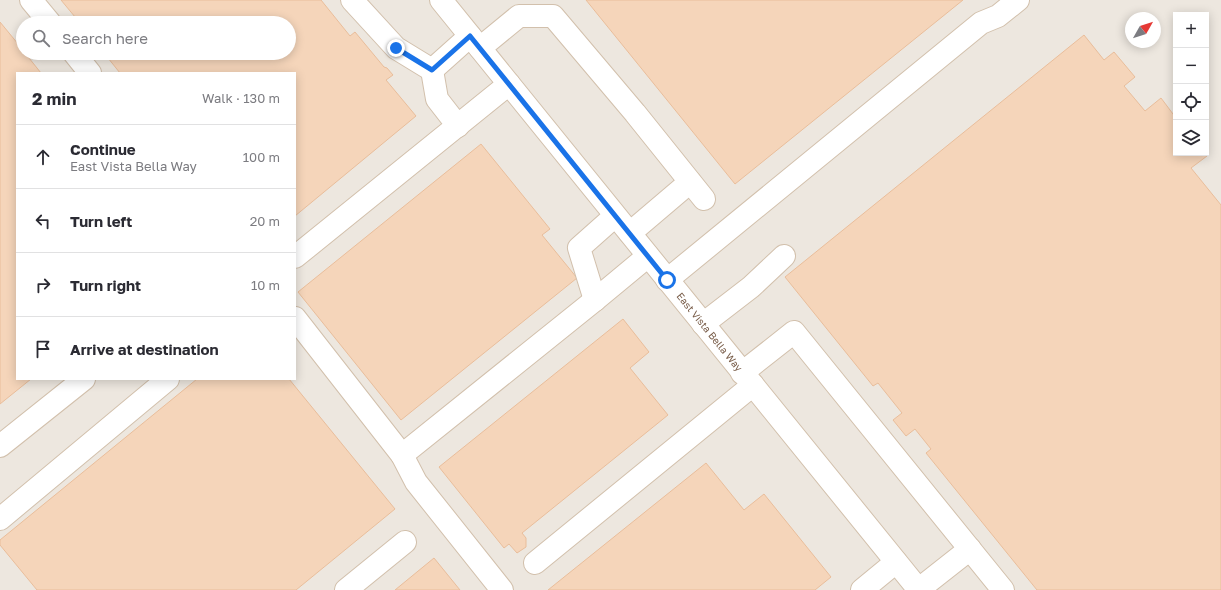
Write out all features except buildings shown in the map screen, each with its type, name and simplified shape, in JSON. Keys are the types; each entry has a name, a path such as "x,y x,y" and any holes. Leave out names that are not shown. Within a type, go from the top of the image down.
{"street":[{"path":"32,0 45,16"},
{"path":"352,0 396,48 432,70 438,99 458,126"},
{"path":"667,280 981,23 998,16 1018,0"},
{"name":"East Vista Bella Way","path":"445,2 475,42 918,590"},
{"path":"432,70 523,8 553,16 636,113 704,199"},
{"path":"80,60 89,72"},
{"path":"296,256 509,84"},
{"path":"630,233 690,182"},
{"path":"595,300 579,248 615,216"},
{"path":"402,455 648,256"},
{"path":"703,324 751,287 784,256"},
{"path":"296,319 402,455 416,482 502,590"},
{"path":"535,563 748,379 794,332 1003,590"},
{"path":"0,446 83,380"},
{"path":"0,519 167,380"},
{"path":"346,590 405,542"},
{"path":"918,590 970,549"},
{"path":"862,590 896,562"}],"shaded area":[{"path":"0,0 1221,0 1221,590 0,590"}],"route":[{"path":"396,48 432,70 470,36 667,280"}]}
